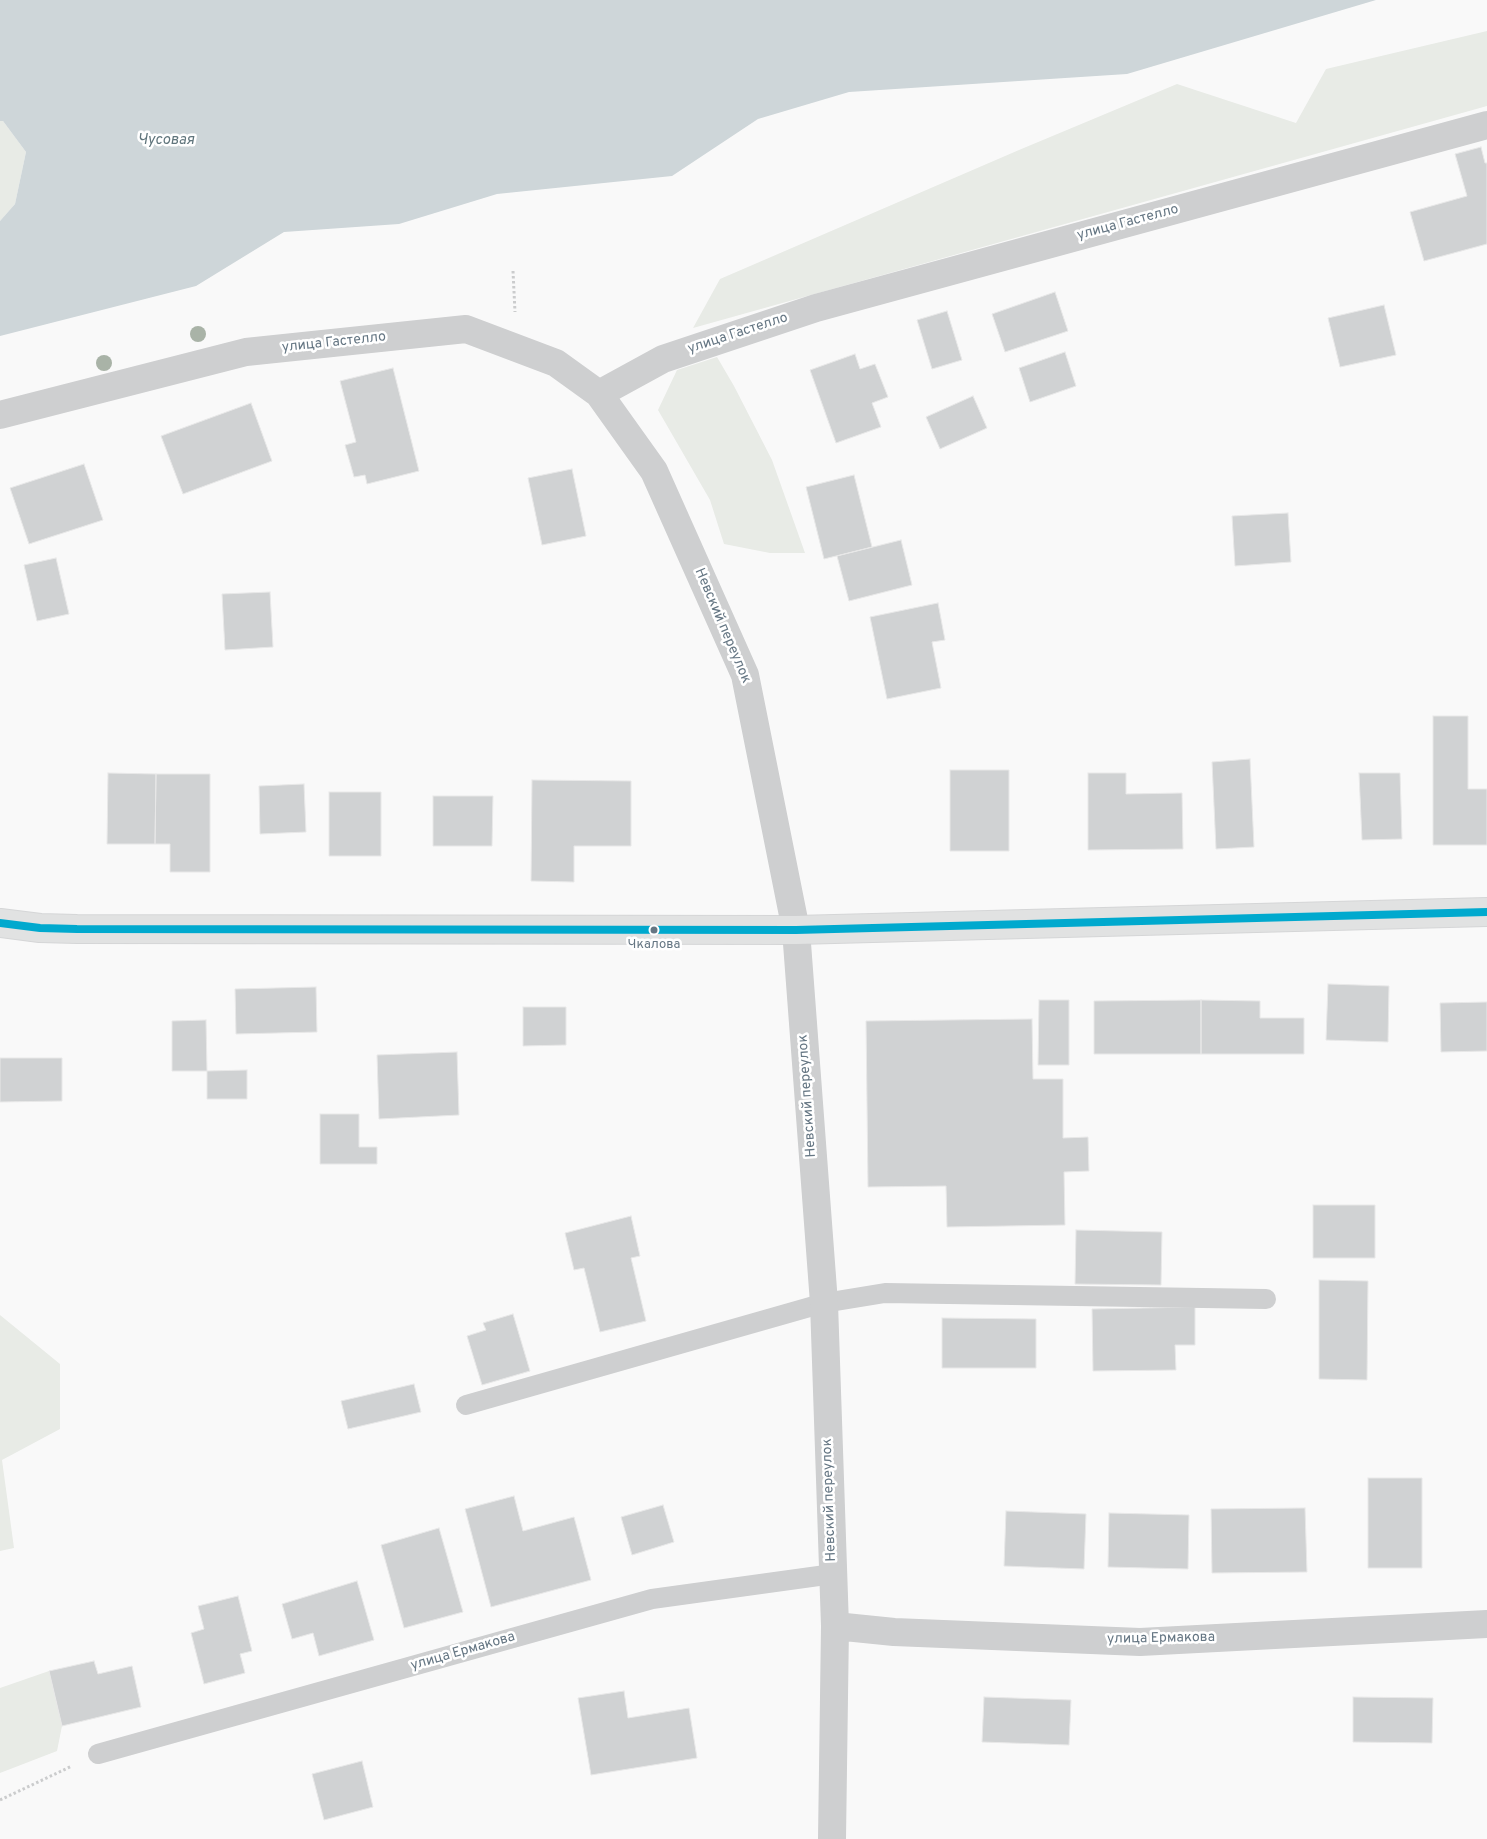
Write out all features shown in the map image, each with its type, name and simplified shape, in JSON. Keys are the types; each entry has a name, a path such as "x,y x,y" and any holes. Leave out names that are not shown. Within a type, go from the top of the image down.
{"street":[{"name":"улица Гастелло","path":"0,416 246,352 466,329 556,363 599,394 662,359 816,308 1487,125"},
{"name":"Невский переулок","path":"599,394 654,472 745,675 796,930 824,1304 835,1626 832,1839"},
{"path":"0,923 40,928 77,929 796,930 1487,912"},
{"name":"улица Ермакова","path":"835,1626 894,1632 1140,1642 1487,1624"}],"lane":[{"path":"466,1405 824,1304 885,1293 1266,1299"},
{"name":"улица Ермакова","path":"98,1754 652,1599 832,1574"}],"path":[{"path":"0,1800 98,1754"}],"shaded area":[{"path":"1487,31 1487,106 693,328 720,279 1177,84 1296,123 1326,69"},
{"path":"0,121 3,121 26,152 15,204 0,221"},
{"path":"717,357 772,460 805,553 770,553 724,544 710,500 658,410 677,370"},
{"path":"0,1315 60,1364 60,1429 2,1460 14,1548 0,1551"},
{"path":"49,1671 62,1726 57,1751 0,1773 0,1688"}],"water":[{"name":"Чусовая","path":"0,0 1376,0 1127,74 849,92 758,119 672,176 497,194 399,224 284,232 196,286 0,336 0,221 15,204 26,152 3,121 0,121"}],"building":[{"path":"1481,147 1485,163 1487,163 1487,244 1424,261 1410,212 1467,196 1455,154"},
{"path":"1055,292 1068,331 1005,352 992,314"},
{"path":"1384,305 1396,355 1340,367 1328,318"},
{"path":"947,311 962,360 932,369 917,320"},
{"path":"1065,352 1076,386 1030,402 1019,368"},
{"path":"855,354 860,369 875,364 888,397 872,403 881,427 836,443 810,370"},
{"path":"393,368 419,471 367,484 365,475 354,477 345,445 356,442 340,381"},
{"path":"973,396 987,428 940,449 926,417"},
{"path":"251,403 272,461 183,494 161,436"},
{"path":"84,464 103,520 29,544 10,488"},
{"path":"572,469 586,536 542,545 528,478"},
{"path":"854,475 872,547 824,559 806,487"},
{"path":"1288,513 1291,562 1235,566 1232,516"},
{"path":"901,540 912,585 849,601 837,556"},
{"path":"56,558 69,614 37,621 24,565"},
{"path":"270,592 273,647 225,650 222,594"},
{"path":"938,603 945,640 932,642 941,688 887,699 870,617"},
{"path":"1433,716 1468,716 1468,789 1487,789 1487,845 1433,845"},
{"path":"1250,759 1254,847 1216,849 1212,762"},
{"path":"950,770 1009,770 1009,851 950,851"},
{"path":"108,773 156,774 155,844 107,844"},
{"path":"1088,773 1126,773 1126,794 1182,793 1183,849 1088,850"},
{"path":"1359,773 1400,773 1402,839 1362,840"},
{"path":"156,774 210,774 210,872 170,872 170,844 155,844"},
{"path":"532,780 631,781 631,846 574,846 574,882 531,881"},
{"path":"304,784 306,832 260,834 259,786"},
{"path":"329,792 381,792 381,856 329,856"},
{"path":"433,796 493,796 492,846 433,846"},
{"path":"1328,984 1389,986 1388,1042 1326,1040"},
{"path":"316,987 317,1032 236,1034 235,989"},
{"path":"1039,1000 1069,1000 1069,1065 1038,1065"},
{"path":"1201,1000 1260,1001 1260,1018 1304,1018 1304,1054 1201,1054"},
{"path":"1201,1000 1201,1054 1094,1054 1094,1001"},
{"path":"1487,1002 1487,1051 1441,1052 1440,1003"},
{"path":"523,1007 566,1007 566,1045 523,1046"},
{"path":"1032,1019 1033,1079 1063,1079 1063,1138 1088,1137 1089,1171 1064,1172 1065,1225 947,1227 946,1186 868,1187 866,1021"},
{"path":"206,1020 207,1071 172,1071 172,1021"},
{"path":"457,1052 459,1115 379,1119 377,1055"},
{"path":"0,1058 62,1058 62,1101 0,1102"},
{"path":"247,1070 247,1099 207,1099 207,1071"},
{"path":"320,1114 359,1114 359,1147 377,1147 377,1164 320,1164"},
{"path":"1313,1205 1375,1205 1375,1258 1313,1258"},
{"path":"631,1216 640,1256 631,1258 646,1321 600,1332 584,1268 574,1270 565,1233"},
{"path":"1076,1230 1162,1232 1161,1285 1075,1284"},
{"path":"1319,1280 1368,1281 1367,1380 1319,1379"},
{"path":"1195,1307 1195,1345 1175,1345 1176,1370 1093,1371 1092,1309"},
{"path":"513,1314 530,1371 482,1385 467,1336 486,1330 483,1323"},
{"path":"942,1318 1036,1319 1036,1368 942,1368"},
{"path":"414,1384 421,1412 348,1429 341,1401"},
{"path":"1368,1478 1422,1478 1422,1568 1368,1568"},
{"path":"514,1496 523,1531 574,1517 591,1580 491,1607 465,1509"},
{"path":"663,1505 674,1542 632,1555 621,1517"},
{"path":"1305,1508 1307,1572 1212,1573 1211,1509"},
{"path":"1006,1511 1086,1514 1084,1569 1004,1566"},
{"path":"1109,1513 1189,1515 1188,1569 1108,1567"},
{"path":"439,1528 463,1612 404,1628 381,1545"},
{"path":"357,1581 374,1640 319,1656 313,1633 292,1639 282,1604"},
{"path":"238,1596 252,1651 240,1654 245,1673 204,1684 191,1633 204,1629 198,1606"},
{"path":"94,1661 98,1674 132,1666 141,1707 62,1726 49,1671"},
{"path":"624,1691 628,1718 689,1708 697,1758 591,1775 578,1698"},
{"path":"984,1697 1071,1700 1069,1745 982,1742"},
{"path":"1353,1697 1433,1698 1432,1743 1353,1742"},
{"path":"362,1761 373,1807 324,1820 312,1774"}],"transit line":[{"path":"0,923 40,928 77,929 796,930 1487,912"}],"place":[{"name":"Чкалова","path":"654,930"}]}
